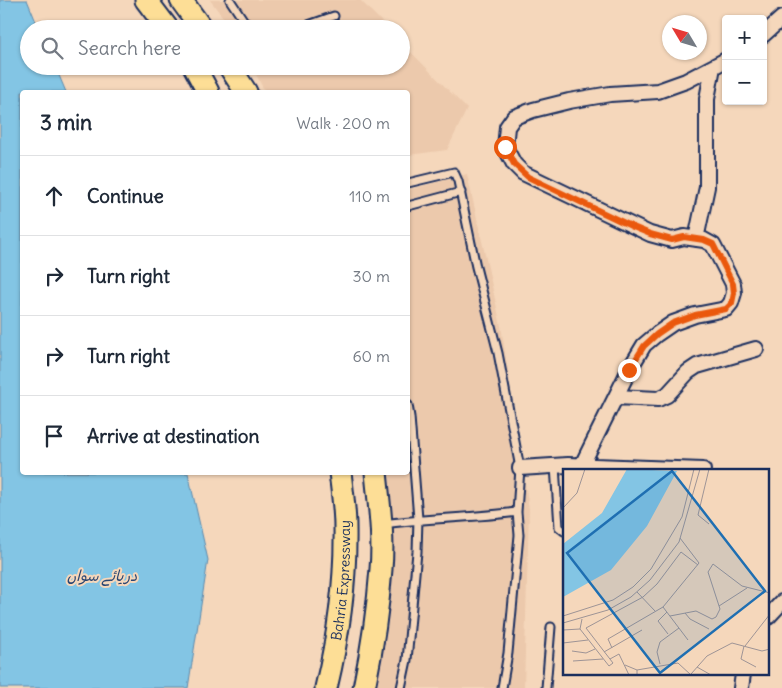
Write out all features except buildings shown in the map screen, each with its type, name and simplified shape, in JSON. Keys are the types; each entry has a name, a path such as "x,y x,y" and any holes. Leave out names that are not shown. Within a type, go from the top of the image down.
{"main road":[{"path":"146,0 161,20"},
{"path":"182,0 196,20"},
{"path":"199,75 207,90"},
{"path":"234,75 245,90"},
{"name":"Bahria Expressway","path":"326,688 335,651 343,601 346,525 340,475"},
{"path":"364,688 371,650 381,568 381,524 376,475"}],"street":[{"path":"767,31 782,18"},
{"path":"582,466 629,370 644,346 673,323 695,315 726,309 732,303 733,284 713,244 704,240 684,237 672,240 650,234 528,177 514,164 505,147 507,128 514,117 526,112 610,94 658,91 686,81 722,62"},
{"path":"696,239 707,187 707,99 713,66"},
{"path":"616,397 658,399 667,395 688,372 697,366 756,349"},
{"path":"520,468 582,466 638,469"},
{"path":"770,615 782,602"}],"lane":[{"path":"230,0 243,20"},
{"path":"323,20 334,16"},
{"path":"410,183 454,172 498,353 520,468 517,512 519,536 508,653 502,688"},
{"path":"410,205 460,192"},
{"path":"401,688 407,660 417,552 418,519 410,417"},
{"path":"556,466 559,527 563,530"},
{"path":"381,524 418,519 492,516 517,512"},
{"path":"546,688 551,627"}],"shaded area":[{"path":"210,0 360,0 380,20 225,20"},
{"path":"410,51 467,109 447,150 410,155 410,90 264,90 256,75 410,75"},
{"path":"467,174 501,326 529,509 524,688 374,688 382,475 410,475 410,189"}],"water":[{"name":"دریائے سواں","path":"0,0 27,0 35,20 20,20 20,75 59,75 65,90 20,90 20,475 188,475 208,560 188,688 0,688"}],"route":[{"path":"505,147 514,164 528,177 633,227 672,240 684,237 704,240 713,244 733,284 732,303 726,309 695,315 673,323 644,346 629,370"}]}
